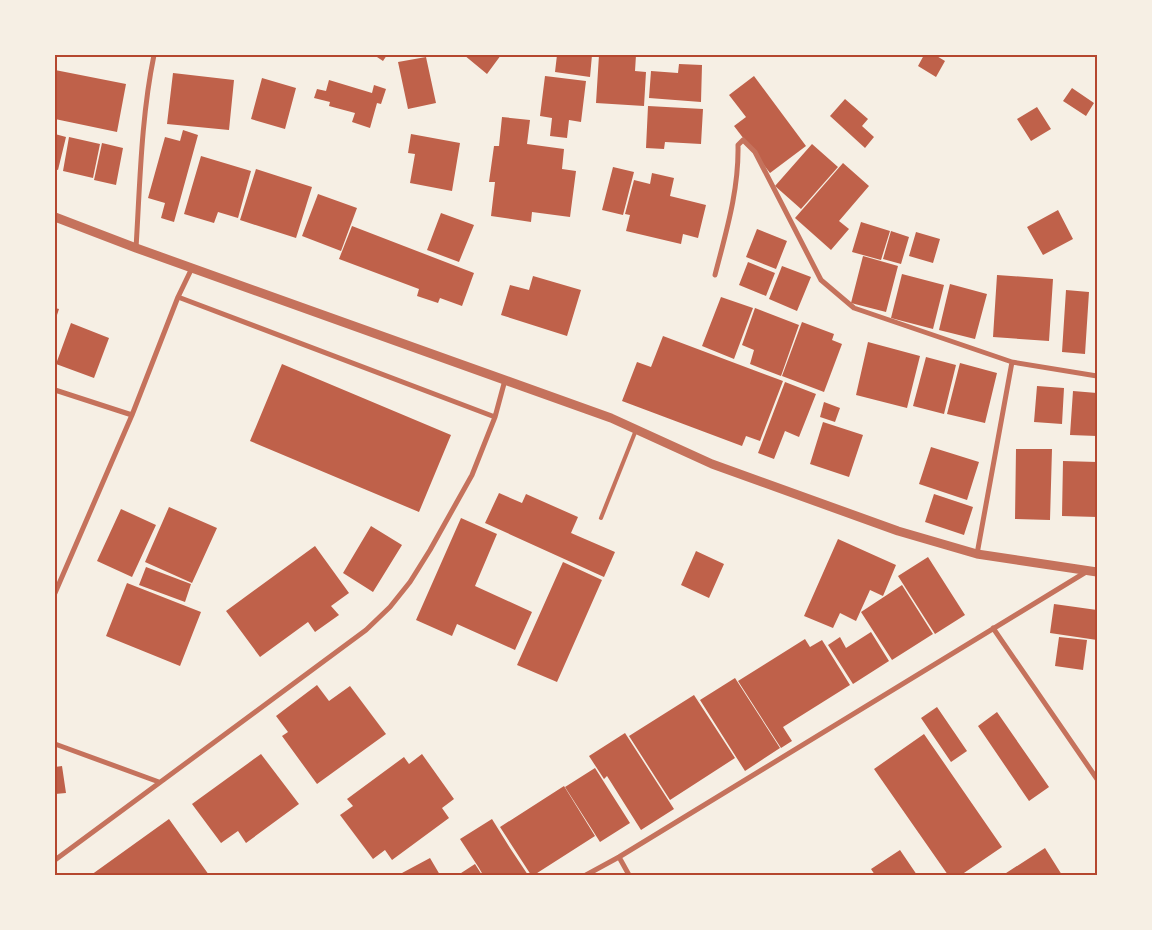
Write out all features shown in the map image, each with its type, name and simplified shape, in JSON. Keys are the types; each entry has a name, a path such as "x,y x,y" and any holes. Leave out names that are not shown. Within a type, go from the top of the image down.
{"street":[{"path":"136,248 145,120 154,55"},
{"path":"715,276 732,212 739,169 738,145 743,140 755,152 822,280 854,308 1012,362 1097,376"},
{"path":"55,217 136,248 611,418 721,468 898,531 977,554 1086,572 1097,572"},
{"path":"55,594 132,416 178,297 192,268"},
{"path":"178,297 495,417"},
{"path":"977,554 1012,362"},
{"path":"55,860 366,630 390,607 410,582 430,550 472,475 495,417 505,379"},
{"path":"55,390 132,416"},
{"path":"586,875 619,857 1086,572"},
{"path":"993,628 1097,779"},
{"path":"55,744 160,782"},
{"path":"619,857 629,875"}],"lane":[{"path":"601,518 636,430"}],"building":[{"path":"374,55 387,55 383,61"},
{"path":"464,55 501,55 487,74"},
{"path":"557,55 592,55 590,77 555,72"},
{"path":"599,55 636,55 635,71 646,72 644,106 596,103"},
{"path":"924,55 935,55 945,61 936,77 918,66"},
{"path":"426,57 436,103 408,109 398,62"},
{"path":"679,64 702,65 701,102 649,98 651,71 678,73"},
{"path":"55,70 126,84 117,132 55,119"},
{"path":"173,73 234,80 229,130 167,124"},
{"path":"545,76 586,81 581,122 569,120 567,138 550,136 552,118 540,116"},
{"path":"754,76 806,146 770,173 734,126 746,117 729,95"},
{"path":"262,78 296,88 285,129 251,119"},
{"path":"329,80 372,93 374,85 386,89 381,104 377,103 370,128 352,122 355,113 329,106 330,102 314,98 317,89 326,91"},
{"path":"1072,88 1094,103 1086,116 1063,101"},
{"path":"845,99 868,119 862,126 874,137 865,148 830,116"},
{"path":"648,106 703,109 701,144 665,142 664,149 646,148"},
{"path":"1037,107 1051,129 1031,141 1017,119"},
{"path":"502,117 530,120 527,144 564,149 562,169 576,171 570,217 532,212 531,222 491,216 495,182 489,182 494,146 499,146"},
{"path":"183,130 198,135 174,222 161,218 165,203 148,198 165,137 180,141"},
{"path":"55,134 66,137 58,170 55,169"},
{"path":"411,134 460,143 452,191 410,183 415,154 408,153"},
{"path":"69,137 100,144 93,178 63,171"},
{"path":"102,143 123,148 116,185 94,180"},
{"path":"812,144 838,167 801,209 775,186"},
{"path":"201,156 251,171 238,218 218,212 214,223 184,214"},
{"path":"843,163 869,186 839,221 849,229 831,250 795,218"},
{"path":"613,167 634,172 623,215 602,210"},
{"path":"256,169 312,187 296,238 240,220"},
{"path":"652,173 674,178 670,196 706,205 698,238 683,234 681,244 626,231 630,215 625,214 634,180 650,184"},
{"path":"318,194 357,208 341,251 302,236"},
{"path":"1058,210 1073,239 1043,255 1027,227"},
{"path":"441,213 474,225 459,262 427,250"},
{"path":"861,222 890,231 881,260 852,252"},
{"path":"352,226 474,273 462,306 440,298 438,303 417,296 419,289 339,259"},
{"path":"757,229 787,241 776,269 746,257"},
{"path":"891,231 909,237 901,264 883,259"},
{"path":"916,232 940,239 933,263 909,256"},
{"path":"863,256 898,266 886,312 851,303"},
{"path":"748,262 775,273 766,296 739,285"},
{"path":"782,266 811,277 797,311 769,299"},
{"path":"902,274 944,285 933,329 891,318"},
{"path":"997,275 1053,279 1049,341 993,337"},
{"path":"533,276 581,290 567,336 501,315 510,285 529,290"},
{"path":"950,284 987,294 975,339 939,330"},
{"path":"1066,290 1089,292 1085,354 1062,352"},
{"path":"721,297 753,308 734,359 702,346"},
{"path":"55,308 59,309 55,321"},
{"path":"755,308 799,325 781,376 750,364 754,350 742,345"},
{"path":"802,322 834,334 832,340 842,344 824,392 782,376"},
{"path":"71,323 109,338 94,378 56,364"},
{"path":"663,336 783,381 760,441 746,436 742,446 622,401 637,362 651,367"},
{"path":"868,342 920,356 907,408 856,395"},
{"path":"926,357 956,365 944,414 913,406"},
{"path":"960,363 997,373 985,423 947,414"},
{"path":"282,364 451,435 419,512 250,441"},
{"path":"785,382 816,394 799,437 785,431 774,459 758,453"},
{"path":"1037,386 1064,388 1062,424 1034,422"},
{"path":"1073,391 1097,393 1097,436 1070,435"},
{"path":"824,402 840,408 835,422 820,417"},
{"path":"823,422 863,435 849,477 810,464"},
{"path":"931,447 979,462 967,500 919,484"},
{"path":"1016,449 1052,449 1050,520 1015,519"},
{"path":"1063,461 1097,462 1097,517 1062,516"},
{"path":"499,493 522,503 526,494 578,517 571,533 615,552 604,577 485,523"},
{"path":"934,494 973,507 964,535 925,522"},
{"path":"169,507 217,528 192,583 145,562"},
{"path":"121,509 156,525 132,577 97,561"},
{"path":"461,518 497,534 475,586 532,612 515,650 457,624 452,636 416,620"},
{"path":"371,526 402,545 373,592 343,573"},
{"path":"838,539 896,565 883,596 870,590 856,621 840,613 833,628 804,616"},
{"path":"315,546 349,593 331,606 339,615 315,632 308,622 260,657 226,611"},
{"path":"696,551 724,564 709,598 681,585"},
{"path":"928,557 965,615 935,634 898,576"},
{"path":"563,562 602,580 557,682 517,665"},
{"path":"146,567 191,584 185,602 139,585"},
{"path":"127,583 201,612 180,666 106,636"},
{"path":"902,585 933,634 892,660 861,612"},
{"path":"1054,604 1097,610 1097,640 1050,633"},
{"path":"871,632 889,661 853,684 828,645 840,637 846,648"},
{"path":"1059,637 1087,640 1083,670 1055,666"},
{"path":"805,639 810,647 822,640 850,685 783,727 792,741 781,748 738,681"},
{"path":"735,678 780,748 745,771 700,700"},
{"path":"317,685 329,701 350,686 386,734 317,784 282,736 288,732 276,716"},
{"path":"694,695 735,758 670,800 629,736"},
{"path":"937,707 967,751 951,762 921,718"},
{"path":"997,712 1049,787 1029,801 978,726"},
{"path":"625,733 674,809 641,830 607,776 604,779 589,756"},
{"path":"924,734 1002,847 961,875 948,875 874,769"},
{"path":"261,754 299,804 246,843 238,831 221,843 192,804"},
{"path":"422,754 454,799 442,808 449,818 392,860 385,850 373,859 340,815 353,806 347,799 404,757 409,764"},
{"path":"62,766 66,793 55,794 55,767"},
{"path":"595,768 630,823 600,842 565,787"},
{"path":"564,786 595,836 534,875 531,875 500,827"},
{"path":"169,819 209,875 91,875"},
{"path":"492,819 528,875 483,875 460,839"},
{"path":"1045,848 1062,875 1003,875"},
{"path":"900,850 917,875 875,875 871,869"},
{"path":"430,858 440,875 403,875 402,873"},
{"path":"475,864 482,875 458,875"}]}
